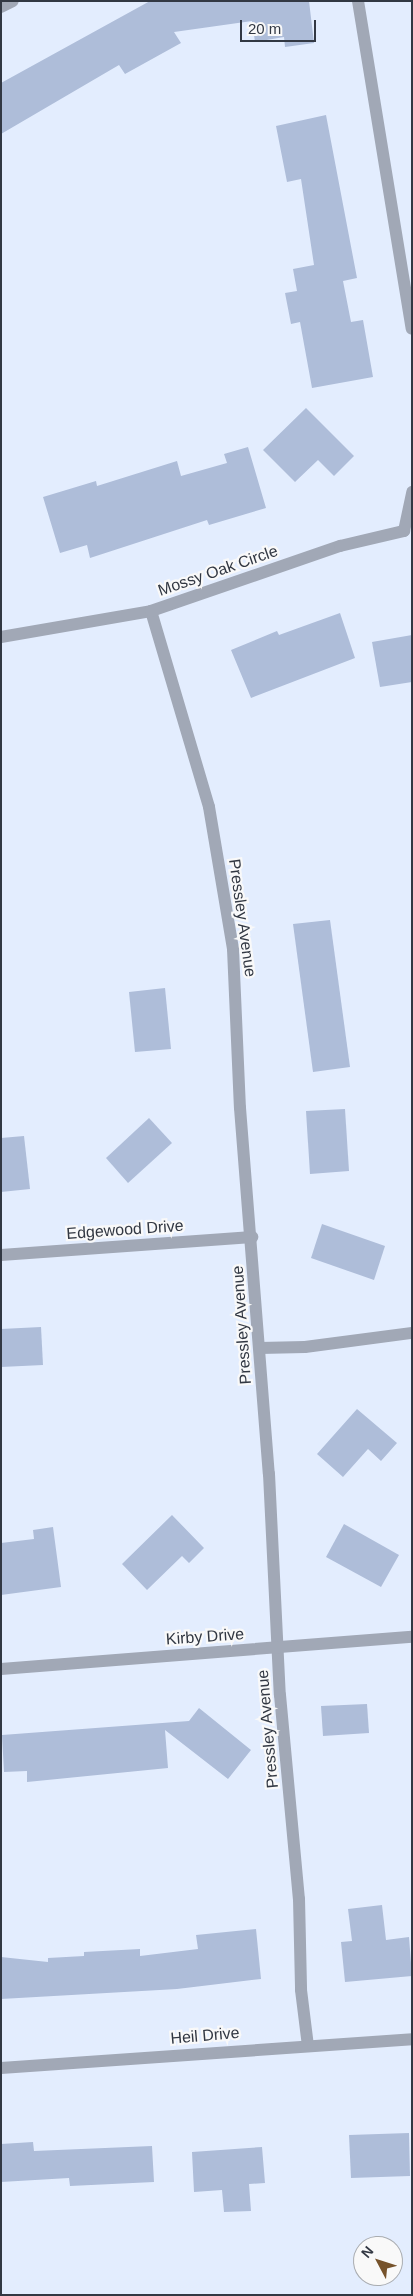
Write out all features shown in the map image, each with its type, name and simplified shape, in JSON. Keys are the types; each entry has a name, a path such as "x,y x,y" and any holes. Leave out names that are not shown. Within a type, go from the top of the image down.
{"street":[{"path":"1,7 13,1"},
{"path":"358,1 412,329"},
{"name":"Mossy Oak Circle","path":"1,637 151,611 340,546 404,531 412,492"},
{"name":"Pressley Avenue","path":"151,611 209,806 233,949 240,1108 252,1237 278,1648 299,1899 301,1990 308,2046"},
{"name":"Edgewood Drive","path":"1,1254 252,1237"},
{"path":"260,1348 305,1347 412,1333"},
{"name":"Kirby Drive","path":"1,1669 412,1637"},
{"name":"Heil Drive","path":"1,2068 412,2039"}],"building":[{"path":"150,1 309,1 314,43 285,47 284,37 255,42 252,21 174,32 181,43 125,74 119,65 1,134 1,83"},
{"path":"326,115 357,278 343,281 351,322 363,320 373,377 312,388 300,322 291,324 285,293 297,291 293,269 314,265 301,179 287,182 276,126"},
{"path":"306,408 354,456 334,476 318,460 295,482 263,450"},
{"path":"248,447 266,508 209,525 207,520 90,558 87,545 60,553 43,497 96,481 97,486 177,461 181,476 227,463 224,454"},
{"path":"340,613 355,658 251,698 231,650 277,631 279,635"},
{"path":"412,635 412,682 380,687 372,642"},
{"path":"330,920 350,1067 313,1072 293,924"},
{"path":"165,988 171,1049 135,1052 129,992"},
{"path":"345,1109 349,1171 310,1174 306,1111"},
{"path":"149,1118 172,1143 128,1183 106,1158"},
{"path":"24,1136 30,1189 1,1192 1,1138"},
{"path":"322,1224 385,1246 374,1280 311,1258"},
{"path":"41,1327 43,1365 1,1367 1,1329"},
{"path":"357,1409 397,1443 381,1461 368,1449 343,1477 317,1454"},
{"path":"172,1515 204,1548 189,1563 182,1556 147,1590 122,1564"},
{"path":"344,1524 399,1555 381,1587 326,1557"},
{"path":"53,1527 61,1587 1,1595 1,1543 34,1539 33,1530"},
{"path":"367,1704 369,1733 323,1736 321,1706"},
{"path":"199,1708 251,1750 228,1779 165,1730 168,1768 27,1782 27,1771 4,1772 2,1735 189,1721"},
{"path":"382,1905 386,1940 409,1937 412,1976 345,1982 341,1942 352,1941 348,1909"},
{"path":"256,1929 261,1979 177,1989 1,1999 1,1957 48,1962 48,1958 84,1956 84,1952 140,1949 140,1956 198,1949 196,1935"},
{"path":"409,2133 410,2176 351,2178 349,2135"},
{"path":"33,2142 34,2151 152,2146 154,2182 70,2186 69,2178 1,2182 1,2144"},
{"path":"262,2147 265,2183 249,2184 251,2211 224,2212 222,2190 194,2192 192,2152"}]}
